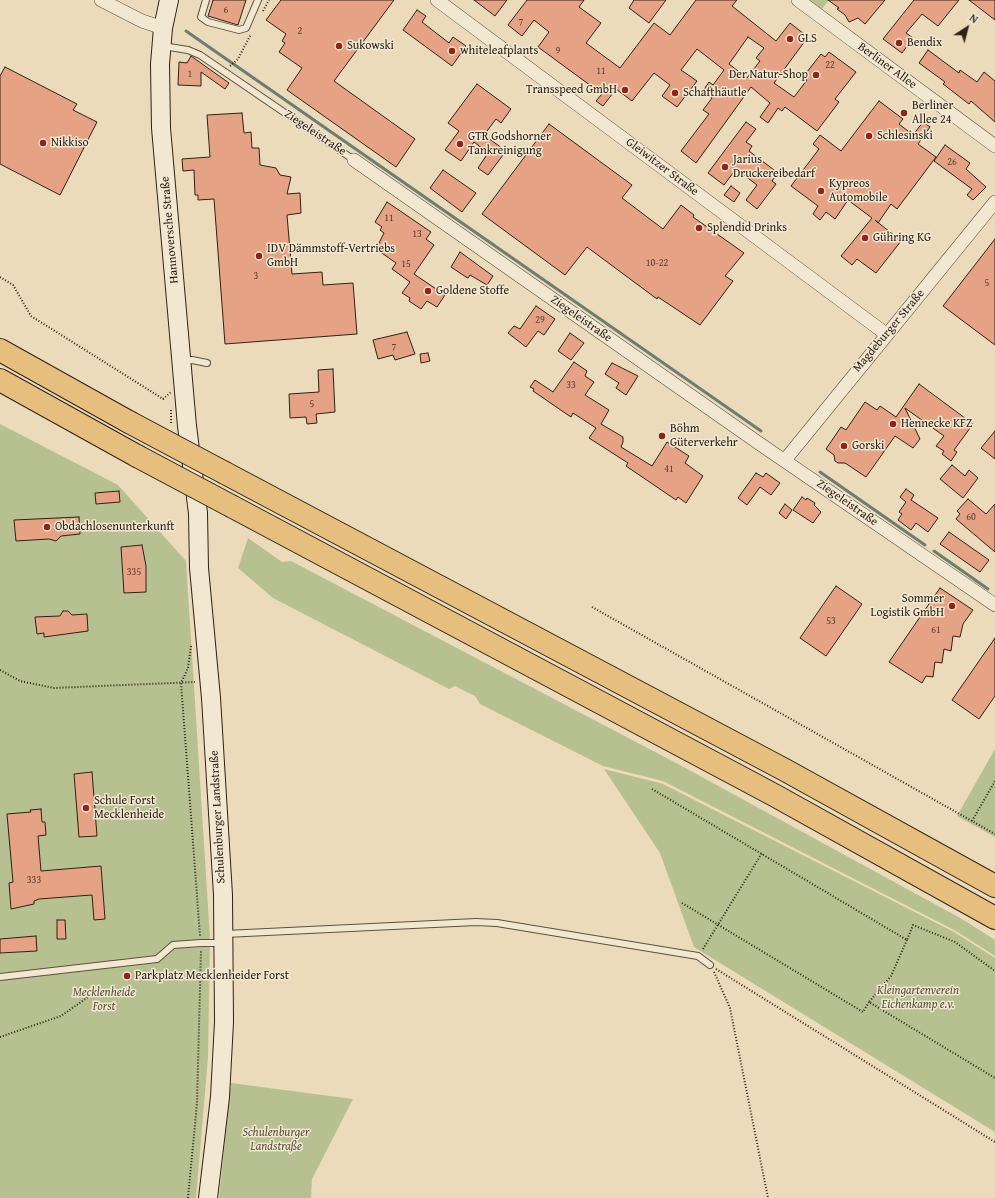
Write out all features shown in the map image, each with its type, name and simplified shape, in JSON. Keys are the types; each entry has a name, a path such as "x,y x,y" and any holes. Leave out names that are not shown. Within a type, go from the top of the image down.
{"highway":[{"path":"0,350 129,422 778,767 995,886"},
{"path":"0,380 232,507 774,795 995,918"}],"main road":[{"name":"Hannoversche Straße","path":"168,0 161,46 161,128 190,460"},
{"name":"Schulenburger Landstraße","path":"190,460 198,513 199,568 211,698 224,939 224,1022 220,1097 208,1198"}],"street":[{"path":"101,0 142,21 163,28"},
{"name":"Gleiwitzer Straße","path":"437,0 886,334"},
{"name":"Berliner Allee","path":"798,0 995,146"},
{"name":"Ziegeleistraße","path":"354,160 995,605"},
{"name":"Magdeburger Straße","path":"785,460 886,334 995,202"}],"lane":[{"path":"206,0 201,17 208,22 239,30 246,28 258,0"},
{"name":"Ziegeleistraße","path":"161,46 188,50 200,55 354,160"},
{"path":"181,361 192,360 207,363"},
{"path":"0,977 157,959 173,945 201,943 224,939 476,922 497,923 698,956 710,965"}],"path":[{"path":"229,67 235,62"},
{"path":"0,277 13,285 31,316 160,397 163,398 173,390"},
{"path":"592,607 995,834"},
{"path":"188,1198 197,1103 201,943 181,683 188,668 192,639"},
{"path":"0,670 20,681 54,688 195,682"},
{"path":"972,821 995,781"},
{"path":"652,789 907,940"},
{"path":"698,956 762,853"},
{"path":"682,902 863,1012 869,1002 891,976 913,925 955,942 995,971"},
{"path":"710,965 995,1142"},
{"path":"710,965 730,1008 768,1198"},
{"path":"0,1037 61,1016 91,995"},
{"path":"869,1002 995,1078"}],"green space":[{"path":"810,0 829,0 822,9"},
{"name":"Mecklenheide Forst","path":"0,424 118,485 186,561 210,938 208,1057 196,1198 0,1198"},
{"path":"248,538 282,562 291,561 678,764 962,919 995,940 995,956 956,931 663,781 603,766 480,704 475,696 455,686 449,689 273,598 238,568"},
{"path":"995,749 995,837 957,816"},
{"name":"Kleingartenverein Eichenkamp e.v.","path":"604,769 663,784 954,932 995,958 995,1132 694,947 660,853"},
{"name":"Schulenburger Landstraße","path":"231,1083 353,1099 312,1179 311,1198 219,1198"}],"building":[{"path":"213,0 246,0 238,25 208,16"},
{"path":"281,0 394,0 334,81 415,139 396,167 287,90 302,68 279,52 285,43 282,41 286,34 266,20"},
{"path":"474,0 507,0 495,16"},
{"path":"527,0 584,0 579,7 601,23 586,43 620,68 654,23 670,35 696,0 737,0 732,6 776,41 790,23 808,37 774,83 794,97 807,80 803,77 821,54 825,57 829,52 856,72 835,99 839,102 817,131 785,107 782,111 778,108 768,123 760,117 770,103 751,87 696,163 681,151 709,114 703,110 712,98 703,91 709,82 713,85 724,70 697,49 681,70 697,81 677,107 662,96 670,85 654,73 632,101 616,89 603,106 596,101 602,94 538,47 549,32 534,20 522,36 508,25","holes":["748,37 764,48 756,58 760,61 747,78 729,64"]},
{"path":"634,0 666,0 649,23 629,8"},
{"path":"828,0 885,0 865,24 858,18 849,22 845,15 837,9 839,8"},
{"path":"914,0 959,0 938,26 922,14 906,33 913,38 902,53 883,39"},
{"path":"969,0 995,0 995,20"},
{"path":"417,10 426,16 422,22 449,43 453,37 466,46 452,66 403,30"},
{"path":"928,50 959,73 960,70 977,82 984,72 995,81 995,122 971,101 969,104 943,84 945,82 919,63"},
{"path":"191,56 229,83 225,89 201,72 201,86 178,85 179,62 187,63"},
{"name":"Nikkiso","path":"5,67 77,104 73,110 97,122 60,195 0,164 0,76"},
{"path":"477,84 511,109 501,123 496,119 484,135 506,151 488,175 478,168 488,153 474,142 461,161 445,150 459,131 448,123"},
{"path":"879,101 903,119 899,124 913,135 923,122 930,127 918,144 936,157 897,209 891,204 878,223 901,241 876,273 857,259 852,265 841,256 872,218 848,200 835,219 826,212 820,220 813,214 818,206 791,186 819,149 813,144 820,135 841,151"},
{"path":"242,113 244,133 251,132 252,148 259,148 260,165 276,168 280,175 291,177 287,194 300,193 301,213 287,215 292,274 322,272 323,285 353,283 357,334 225,344 214,199 198,200 198,195 195,195 194,170 183,171 182,159 210,157 207,115"},
{"path":"746,122 756,129 746,142 752,146 749,151 778,173 772,181 776,184 757,209 746,200 757,185 736,169 724,185 708,173"},
{"path":"549,124 632,185 622,198 663,229 681,205 694,215 693,217 744,253 725,276 733,281 700,325 658,297 657,299 587,247 565,275 482,214"},
{"path":"945,145 970,163 966,169 986,187 973,200 967,195 972,189 934,161"},
{"path":"443,170 476,193 462,212 430,188"},
{"path":"731,186 740,193 734,202 724,195"},
{"path":"387,202 431,232 426,239 434,245 414,274 445,295 437,307 427,301 421,309 409,301 410,298 402,293 410,282 392,269 396,263 376,249 384,233 380,230 382,227 375,222"},
{"path":"995,239 995,345 943,306"},
{"path":"460,252 493,276 487,285 470,275 468,278 466,277 451,267"},
{"path":"536,306 555,319 544,335 538,331 526,347 508,333 514,326 520,329"},
{"path":"407,332 415,354 395,360 393,355 378,359 373,340"},
{"path":"570,333 584,343 571,360 558,351"},
{"path":"428,353 430,361 421,363 420,354"},
{"path":"574,362 587,371 585,376 594,382 585,395 609,410 601,424 623,437 621,447 652,466 667,442 689,456 685,463 703,476 686,503 678,497 676,500 626,466 628,463 589,438 596,428 573,413 571,417 533,391 534,389 530,387 535,380 553,392"},
{"path":"612,363 638,376 626,395 616,388 619,383 605,374"},
{"path":"333,369 335,412 316,414 317,423 307,424 306,417 290,418 289,394 319,392 318,370"},
{"path":"919,384 973,424 954,450 957,452 951,461 942,454 944,451 936,446 944,436 905,408 920,439 913,448 895,436 866,477 845,463 838,463 835,461 834,455 826,449 841,427 846,430 865,402 877,410 880,406 896,417"},
{"path":"995,431 995,459 981,448"},
{"path":"952,465 965,476 969,470 978,478 963,498 940,479"},
{"path":"756,473 763,477 766,473 780,483 771,495 760,487 747,505 738,498"},
{"path":"906,489 914,495 911,500 938,518 928,532 916,523 911,530 898,520 902,514 899,512 906,502 900,497"},
{"path":"119,491 120,502 96,504 95,493"},
{"path":"802,497 815,503 814,505 821,512 813,523 793,510"},
{"path":"968,499 986,514 995,504 995,552 956,519 960,514 957,511"},
{"path":"785,504 792,510 786,519 779,513"},
{"name":"Obdachlosenunterkunft","path":"79,517 80,534 61,536 56,541 49,539 16,541 14,520"},
{"path":"949,532 989,560 980,572 940,544"},
{"name":"Obdachlosenunterkunft","path":"142,545 146,566 146,592 124,593 121,547"},
{"path":"836,586 862,604 826,656 800,638"},
{"path":"940,588 973,610 963,624 960,637 953,636 951,651 944,649 942,663 935,662 933,677 926,676 922,683 889,662"},
{"path":"63,611 68,611 72,615 87,614 88,631 44,637 44,633 37,634 35,617 60,616"},
{"path":"995,638 995,696 979,719 952,700"},
{"path":"92,772 97,836 79,837 74,774"},
{"path":"41,809 42,822 45,822 46,835 38,836 41,871 101,866 105,919 94,920 92,895 39,899 34,901 34,904 11,909 9,883 13,882 7,814 31,812 30,810"},
{"path":"57,920 65,920 66,939 57,939"},
{"path":"36,936 37,951 0,953 0,939"}],"waterway":[{"path":"186,31 761,431"},
{"path":"820,472 925,545"},
{"path":"934,551 988,589"}],"place":[{"name":"GLS","path":"790,39"},
{"name":"Bendix","path":"899,43"},
{"name":"Sukowski","path":"339,46"},
{"name":"whiteleafplants","path":"452,51"},
{"name":"Der Natur-Shop","path":"816,75"},
{"name":"Transspeed GmbH","path":"625,90"},
{"name":"Schafthäutle","path":"675,93"},
{"name":"Berliner Allee 24","path":"904,113"},
{"name":"Schlesinski","path":"869,136"},
{"name":"Nikkiso","path":"43,143"},
{"name":"GTR Godshorner Tankreinigung","path":"460,144"},
{"name":"Jarius Druckereibedarf","path":"725,167"},
{"name":"Kypreos Automobile","path":"821,191"},
{"name":"Splendid Drinks","path":"699,228"},
{"name":"Gühring KG","path":"865,238"},
{"name":"IDV Dämmstoff-Vertriebs GmbH","path":"259,256"},
{"name":"Goldene Stoffe","path":"428,291"},
{"name":"Hennecke KFZ","path":"893,424"},
{"name":"Böhm Güterverkehr","path":"662,436"},
{"name":"Gorski","path":"844,446"},
{"name":"Obdachlosenunterkunft","path":"47,527"},
{"name":"Sommer Logistik GmbH","path":"952,606"},
{"name":"Schule Forst Mecklenheide","path":"86,808"},
{"name":"Parkplatz Mecklenheider Forst","path":"127,976"}]}
